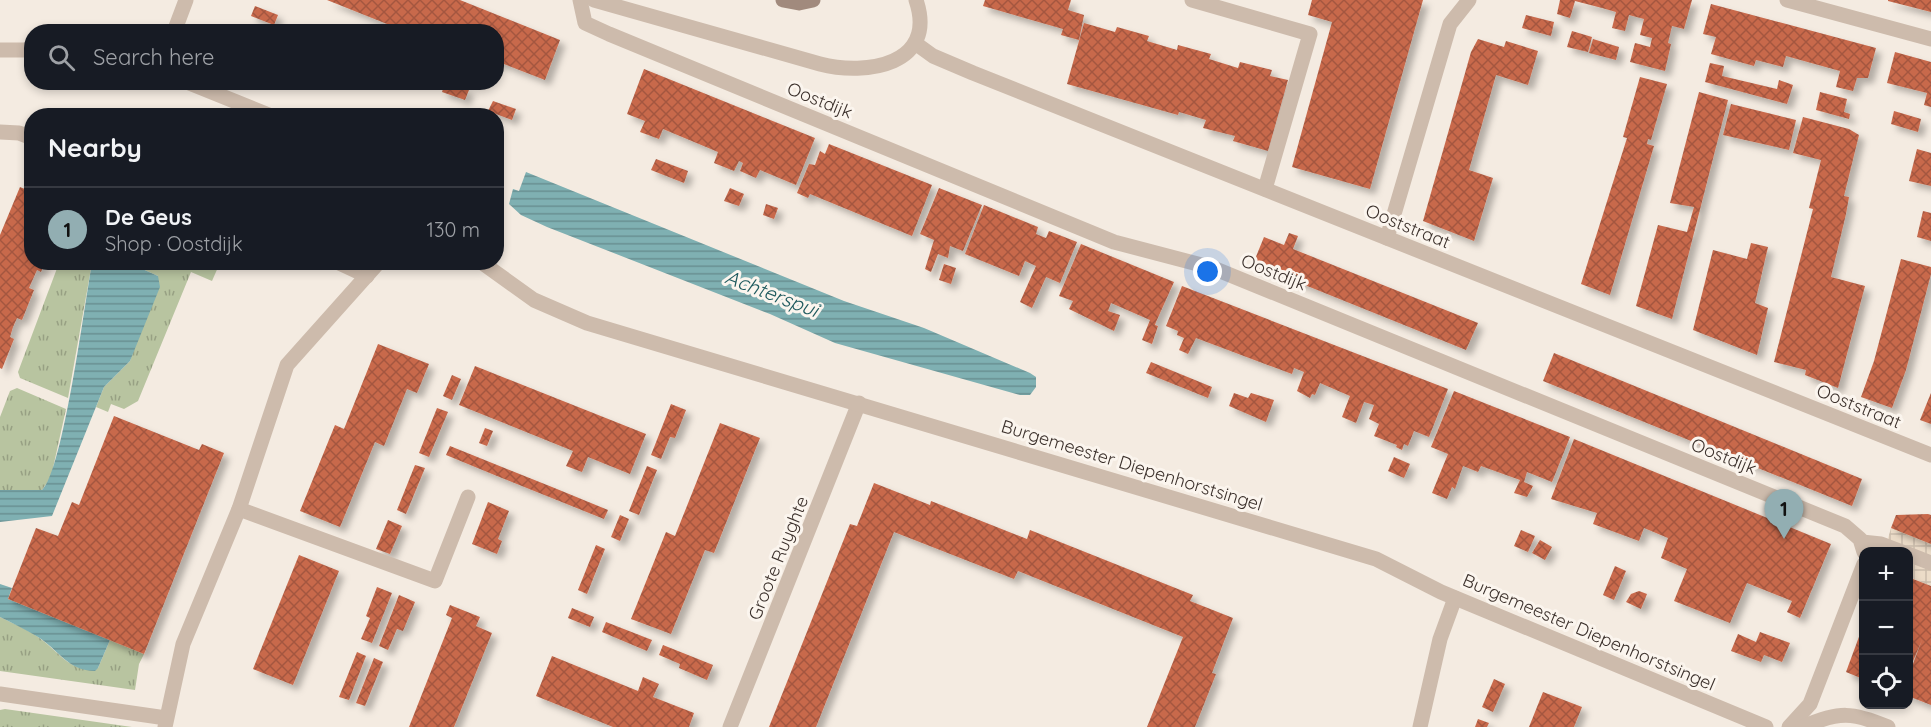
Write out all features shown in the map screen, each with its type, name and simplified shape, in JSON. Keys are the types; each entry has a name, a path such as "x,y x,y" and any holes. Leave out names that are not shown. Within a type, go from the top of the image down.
{"main road":[{"path":"783,0 799,3 813,0"}],"street":[{"path":"177,24 186,0"},
{"name":"Oostdijk","path":"580,0 585,23 648,50 1114,242 1213,268 1845,526 1863,547 1881,544 1889,547"},
{"name":"Oostdijk","path":"594,0 844,69 874,68 888,64 900,58 915,43"},
{"path":"915,43 921,22 916,0"},
{"path":"1192,0 1310,34 1265,189"},
{"path":"1387,238 1450,24 1468,0"},
{"path":"1786,0 1809,3 1931,39"},
{"name":"Ooststraat","path":"915,43 942,60 1931,455"},
{"path":"0,50 24,50"},
{"path":"206,90 251,108"},
{"path":"0,132 24,135"},
{"path":"354,270 367,276"},
{"path":"0,694 166,723 183,644 239,509 287,365 372,270"},
{"name":"Burgemeester Diepenhorstsingel","path":"492,270 534,300 566,316 626,336 859,403 1376,559 1455,598 1766,727"},
{"name":"Groote Ruyghte","path":"730,727 859,403"},
{"path":"239,509 435,581 468,497"},
{"path":"1913,556 1931,563"},
{"path":"1789,727 1809,704 1859,575"},
{"path":"1420,727 1440,639 1455,598"},
{"path":"1803,727 1832,716 1852,714 1888,727"}],"green space":[{"path":"56,270 91,270 68,398 20,378 18,372"},
{"path":"145,270 217,270 212,281 191,272 138,401 124,409 111,404 108,412 96,407 104,387 130,361 158,276"},
{"path":"17,388 66,409 51,477 42,490 0,490 0,417 10,391"},
{"path":"0,617 32,633 67,662 81,668 98,668 110,640 144,654 139,664 135,690 0,671"},
{"path":"0,710 132,727 0,727"}],"shaded area":[{"path":"1891,528 1931,544 1931,586 1913,579 1913,547 1885,547"}],"water":[{"name":"Achterspui","path":"526,172 844,301 924,328 1030,373 1036,377 1036,387 1030,395 1020,395 835,343 770,314 547,227 521,215 509,204 513,189 519,191"},
{"path":"91,270 145,270 158,276 160,287 130,361 104,387 52,516 0,522 0,490 42,490 50,476 58,452 79,347"},
{"path":"0,584 12,588 8,599 110,640 98,668 95,671 78,668 38,637 0,617"}],"building":[{"path":"327,0 460,0 560,40 545,80 504,64 504,24 387,24"},
{"path":"985,0 1071,0 1068,10 1084,15 1079,40 1061,35 1063,29 983,6"},
{"path":"1312,0 1423,0 1370,189 1292,167 1332,22 1308,15"},
{"path":"1560,0 1692,0 1684,29 1672,26 1665,71 1630,62 1635,43 1650,47 1652,38 1640,35 1644,19 1629,15 1625,31 1612,28 1616,12 1575,1 1570,18 1557,14"},
{"path":"1931,0 1931,12 1888,1"},
{"path":"1711,4 1876,48 1868,78 1857,78 1853,91 1836,87 1840,71 1786,56 1783,67 1756,60 1754,66 1711,54 1716,37 1703,34"},
{"path":"255,6 278,15 274,24 251,16"},
{"path":"1526,15 1554,22 1551,36 1522,28"},
{"path":"1084,23 1115,32 1117,27 1149,36 1147,41 1177,50 1178,45 1211,54 1209,59 1238,68 1240,62 1272,70 1270,76 1288,80 1268,151 1233,141 1235,136 1203,128 1206,120 1179,112 1178,115 1067,84"},
{"path":"1572,31 1592,37 1588,52 1567,47"},
{"path":"1478,39 1504,47 1506,41 1538,51 1528,85 1496,75 1469,170 1493,178 1474,241 1423,221 1471,52"},
{"path":"1593,39 1619,47 1616,60 1589,53"},
{"path":"1895,52 1931,62 1931,107 1924,105 1927,93 1887,83"},
{"path":"1710,63 1724,66 1722,76 1777,89 1779,80 1793,85 1787,104 1705,82"},
{"path":"644,69 815,138 796,185 760,170 756,178 740,171 743,163 739,161 734,171 714,163 718,152 663,129 659,139 640,132 645,121 627,114"},
{"path":"1640,77 1667,84 1651,140 1648,139 1647,144 1654,146 1610,295 1581,284 1627,138 1623,137"},
{"path":"443,90 469,90 465,100 442,92"},
{"path":"1699,92 1728,100 1672,319 1636,306 1658,225 1687,232 1694,207 1670,203"},
{"path":"1820,92 1847,99 1844,112 1850,114 1849,119 1816,110"},
{"path":"493,101 516,109 512,120 504,117 504,108 490,108"},
{"path":"1731,104 1796,120 1789,150 1723,135"},
{"path":"1894,111 1921,119 1918,132 1891,124"},
{"path":"1803,117 1849,129 1859,135 1844,196 1849,197 1831,277 1865,286 1838,388 1805,375 1806,370 1774,362 1813,209 1809,208 1821,160 1793,153"},
{"path":"829,144 932,185 912,236 810,194 808,198 797,193 809,164 815,165 820,151 825,154"},
{"path":"1917,149 1931,153 1931,186 1909,181"},
{"path":"656,159 688,171 684,183 651,170"},
{"path":"20,187 24,189 24,270 37,270 29,288 34,290 22,320 17,318 13,327 10,337 14,339 2,369 0,368 0,235"},
{"path":"730,188 744,194 739,206 724,201"},
{"path":"939,188 982,205 963,251 950,246 948,258 938,254 931,272 925,269 934,240 920,234"},
{"path":"766,204 778,208 774,219 763,215"},
{"path":"984,205 1038,227 1036,234 1046,238 1049,231 1077,242 1060,283 1046,277 1032,308 1020,302 1036,266 1025,261 1019,276 965,254"},
{"path":"1923,211 1931,213 1931,241 1917,237"},
{"path":"1289,233 1298,236 1293,249 1478,323 1466,350 1253,264 1264,237 1284,245"},
{"path":"1751,243 1768,247 1755,303 1768,308 1757,355 1693,330 1713,250 1747,259"},
{"path":"1081,244 1174,282 1156,322 1155,325 1158,326 1152,344 1142,340 1150,320 1111,303 1108,311 1120,315 1114,331 1069,309 1073,301 1059,296"},
{"path":"1901,259 1931,267 1931,274 1906,370 1892,408 1861,397 1874,361"},
{"path":"944,264 956,268 951,284 939,280"},
{"path":"1182,286 1448,389 1429,437 1414,431 1408,446 1404,444 1402,450 1396,447 1397,445 1374,436 1379,424 1369,419 1374,405 1364,402 1356,423 1342,417 1350,396 1320,383 1315,395 1312,394 1310,398 1297,391 1304,372 1294,368 1292,374 1196,338 1188,354 1179,350 1184,338 1177,335 1178,331 1166,326"},
{"path":"378,344 429,364 417,393 407,389 384,446 375,442 340,527 300,511 335,425 344,429"},
{"path":"1554,353 1862,479 1852,506 1543,381"},
{"path":"1151,362 1212,387 1208,398 1146,373"},
{"path":"475,366 646,434 630,474 588,457 582,472 566,466 573,451 459,405"},
{"path":"452,375 461,379 452,400 443,396"},
{"path":"1454,391 1570,437 1552,482 1527,472 1524,482 1533,486 1527,497 1514,493 1520,480 1481,466 1478,472 1463,466 1455,489 1452,487 1447,499 1432,493 1448,454 1431,447"},
{"path":"1234,393 1248,398 1251,393 1274,400 1266,422 1229,406"},
{"path":"1931,393 1931,424 1920,420"},
{"path":"671,404 686,410 675,438 670,437 661,459 651,455"},
{"path":"437,408 448,412 429,457 419,453"},
{"path":"114,416 199,450 202,444 224,453 144,654 8,599 36,528 58,536 72,502 79,505"},
{"path":"720,423 760,438 714,553 705,550 671,634 631,619 666,532 675,536"},
{"path":"485,428 493,431 487,446 479,443"},
{"path":"1574,439 1831,544 1800,618 1787,612 1792,601 1747,583 1730,623 1674,601 1687,569 1661,558 1668,538 1644,528 1639,541 1593,524 1597,513 1551,499"},
{"path":"450,446 608,510 604,519 497,476 446,455"},
{"path":"1394,457 1410,464 1404,478 1388,471"},
{"path":"415,465 425,468 406,514 397,510"},
{"path":"647,466 657,470 639,515 629,511"},
{"path":"874,483 930,505 931,501 1027,539 1030,530 1193,595 1190,601 1233,618 1212,673 1216,674 1195,727 1147,727 1183,637 1018,571 1014,579 894,532 816,727 769,727 850,524 857,526"},
{"path":"488,502 509,511 498,539 502,541 497,554 472,544"},
{"path":"620,515 629,519 620,541 611,537"},
{"path":"1896,515 1931,515 1931,544 1891,528"},
{"path":"388,520 402,526 390,554 376,549"},
{"path":"1521,530 1535,536 1528,552 1514,546"},
{"path":"1540,540 1552,547 1545,560 1532,553"},
{"path":"596,545 605,549 587,594 578,590"},
{"path":"299,555 339,571 293,685 253,669"},
{"path":"1615,566 1626,571 1614,600 1603,595"},
{"path":"1913,579 1931,586 1931,705 1913,698 1913,664 1922,640 1913,661"},
{"path":"377,587 392,593 372,643 361,639 370,618 366,616"},
{"path":"1639,591 1647,594 1641,609 1626,602 1631,594"},
{"path":"399,595 415,602 403,631 397,629 388,650 379,646"},
{"path":"450,605 480,617 476,626 492,633 454,727 409,727 452,618 446,615"},
{"path":"572,608 594,617 590,627 568,618"},
{"path":"606,622 652,640 647,651 602,632"},
{"path":"1760,632 1790,643 1782,662 1764,655 1761,662 1731,651 1738,634 1756,642"},
{"path":"1859,637 1859,677 1846,672"},
{"path":"663,645 713,665 707,680 679,668 680,664 659,655"},
{"path":"357,652 366,656 349,700 339,697"},
{"path":"552,656 638,691 643,677 659,684 653,697 694,713 689,727 613,727 536,696"},
{"path":"374,658 383,662 365,706 356,703"},
{"path":"1494,679 1505,684 1493,712 1482,707"},
{"path":"1543,692 1582,707 1574,727 1529,727"},
{"path":"1478,719 1489,723 1487,727 1475,727"}],"place":[{"name":"De Geus","path":"1784,539"}]}
